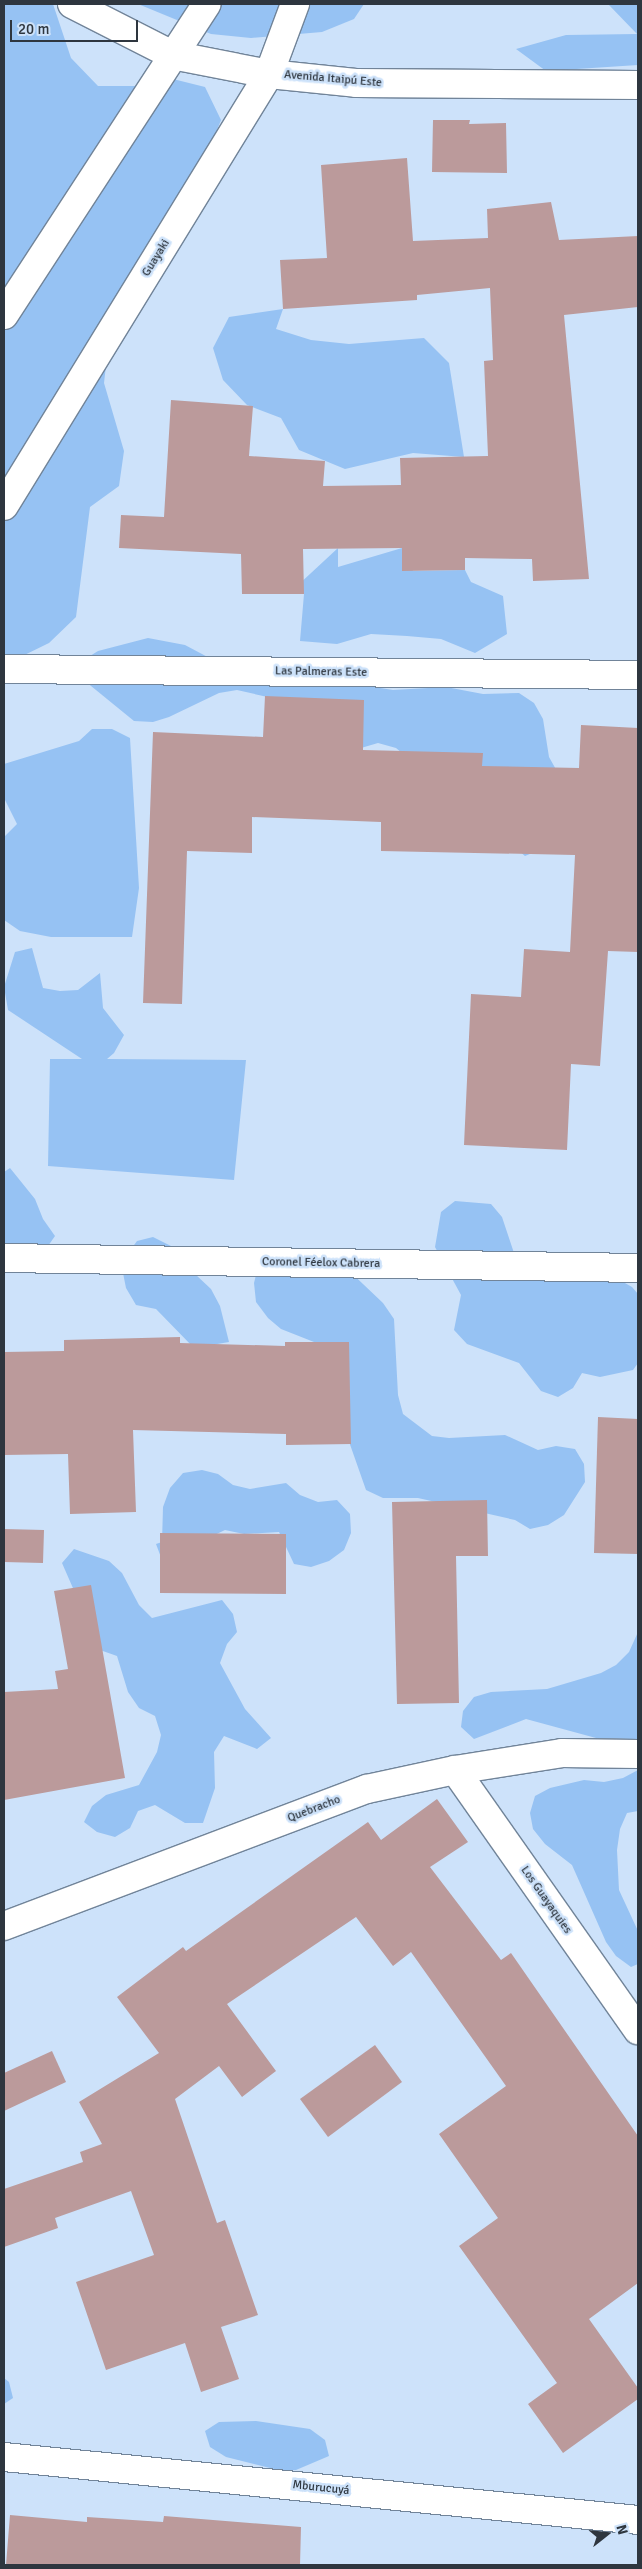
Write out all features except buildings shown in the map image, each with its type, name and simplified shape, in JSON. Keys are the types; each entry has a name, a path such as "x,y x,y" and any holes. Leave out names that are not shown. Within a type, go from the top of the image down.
{"street":[{"name":"Avenida Itaipú Este","path":"72,4 172,55 269,74 356,83 638,85"},
{"path":"4,315 207,4"},
{"name":"Guayaki","path":"4,506 269,74 296,4"},
{"name":"Las Palmeras Este","path":"4,669 638,675"},
{"name":"Coronel Féelox Cabrera","path":"4,1258 638,1268"},
{"name":"Quebracho","path":"4,1926 367,1789 454,1770 562,1754 638,1754"},
{"name":"Los Guayaquies","path":"454,1770 638,2030"},
{"name":"Mburucuyá","path":"4,2456 638,2520"}],"shaded area":[{"path":"4,4 53,4 71,58 98,86 135,86 169,78 205,87 221,120 207,155 167,219 144,249 134,286 108,348 104,383 124,451 119,486 90,507 76,617 49,643 4,665"},
{"path":"138,4 364,4 354,19 322,32 251,38 211,34"},
{"path":"608,4 638,4 638,65 546,71 516,49 566,35 637,34"},
{"path":"283,309 276,329 311,340 349,344 424,338 449,363 464,457 413,453 345,469 299,450 281,418 247,405 223,380 213,348 229,317"},
{"path":"338,548 338,567 402,548 413,571 465,570 471,582 503,596 507,634 475,653 441,639 407,636 371,634 337,644 300,641 304,594 297,586"},
{"path":"148,638 185,645 217,662 393,690 446,687 483,694 519,693 534,703 543,719 549,757 558,773 542,849 525,856 396,748 378,743 361,748 272,698 237,690 219,693 169,717 153,722 134,721 80,677 82,661 98,651"},
{"path":"92,729 112,729 130,738 139,888 132,937 51,937 20,931 4,920 4,837 17,824 4,798 4,764 79,741"},
{"path":"32,948 43,988 60,991 78,990 100,973 103,1008 124,1035 114,1053 107,1059 246,1060 234,1180 48,1166 50,1059 82,1059 8,1010 4,987 15,952"},
{"path":"10,1168 35,1199 43,1219 55,1236 41,1256 4,1255 4,1172"},
{"path":"455,1201 491,1204 502,1217 514,1253 616,1278 632,1287 638,1294 638,1363 633,1370 600,1377 582,1373 573,1388 558,1397 541,1391 519,1363 467,1344 454,1330 461,1295 435,1247 441,1212"},
{"path":"153,1237 171,1246 180,1260 211,1289 220,1306 229,1342 194,1348 156,1309 136,1305 126,1288 123,1273 126,1256 137,1241"},
{"path":"343,1265 383,1303 394,1319 398,1395 403,1414 432,1436 449,1438 505,1435 538,1450 556,1446 575,1449 584,1464 585,1482 564,1515 548,1525 530,1529 515,1520 418,1498 383,1498 366,1490 314,1342 281,1329 268,1318 256,1302 254,1283 258,1267"},
{"path":"202,1470 218,1474 233,1485 250,1489 286,1483 300,1495 318,1502 337,1500 350,1514 351,1533 344,1550 329,1561 311,1567 294,1564 279,1532 244,1534 225,1530 162,1560 156,1544 162,1542 163,1507 170,1488 183,1473"},
{"path":"74,1549 109,1561 122,1573 139,1605 152,1618 222,1600 233,1614 237,1632 227,1644 220,1663 245,1709 271,1738 257,1749 224,1736 214,1752 215,1788 203,1823 185,1823 155,1805 138,1811 130,1828 115,1837 97,1832 84,1822 92,1806 106,1795 139,1785 157,1752 161,1735 155,1716 139,1708 128,1692 117,1656 100,1650 62,1563"},
{"path":"638,1632 638,1745 632,1739 596,1738 526,1719 474,1739 461,1727 463,1711 474,1697 491,1692 547,1689 601,1673 616,1665 629,1652"},
{"path":"638,1770 638,1811 627,1813 620,1829 617,1850 619,1890 638,1931 638,1964 631,1967 616,1956 606,1942 572,1865 545,1844 533,1829 530,1813 535,1796 550,1788 584,1780 604,1782 623,1778"},
{"path":"4,2378 9,2382 13,2398 4,2404"},
{"path":"256,2421 310,2429 325,2440 329,2456 296,2470 278,2470 226,2457 210,2447 205,2431 219,2422"}]}
